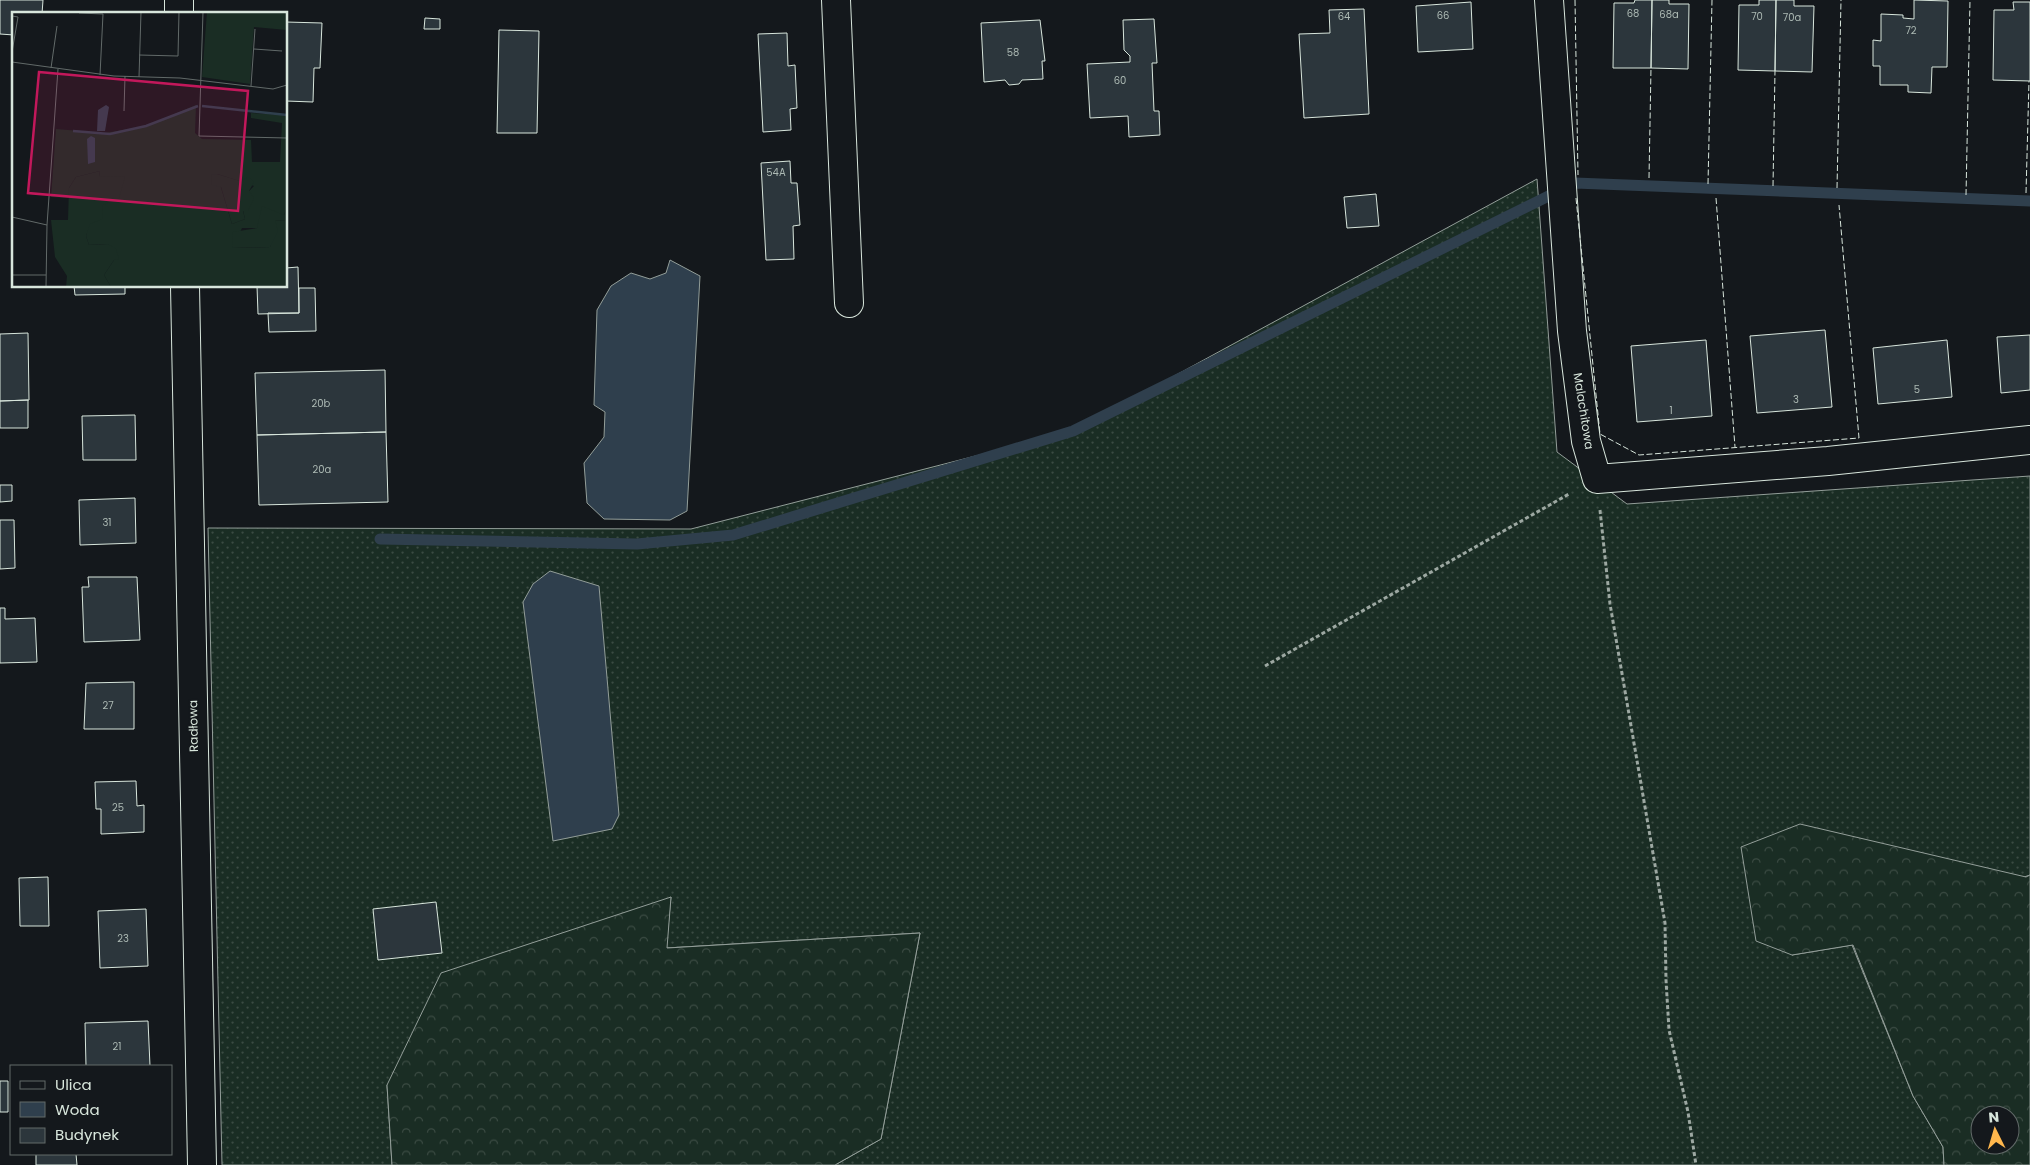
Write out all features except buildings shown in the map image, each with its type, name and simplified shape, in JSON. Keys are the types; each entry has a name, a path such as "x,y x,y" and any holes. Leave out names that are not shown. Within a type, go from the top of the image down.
{"street":[{"path":"836,0 849,303"},
{"name":"Malachitowa","path":"1549,0 1572,330 1586,441 1597,478"},
{"name":"Radłowa","path":"185,288 202,1165"},
{"path":"1597,478 1828,461 2030,440"}],"path":[{"path":"1265,666 1597,478 1610,604 1665,922 1669,1030 1688,1112 1696,1165"}],"green space":[{"path":"1537,179 1557,452 1627,504 2030,476 2030,875 1792,955 1852,945 1913,1096 1943,1147 1944,1165 835,1165 881,1139 920,933 666,948 671,897 387,1085 392,1165 222,1165 208,528 691,529 1073,431"},
{"path":"1800,824 2026,877 2030,875 2030,1165 1944,1165 1943,1147 1913,1096 1853,945 1792,955 1756,941 1741,847"},
{"path":"671,897 667,948 920,933 881,1139 835,1165 392,1165 387,1085 441,973"}],"water":[{"path":"670,260 700,276 687,511 670,520 604,519 587,503 584,463 604,437 605,412 594,405 597,310 611,286 631,273 650,279 666,273"},
{"path":"550,571 599,586 619,815 612,829 553,841 523,602 533,584"}],"waterway":[{"path":"380,539 637,544 733,535 1073,431 1575,183 2030,201"}],"fence":[{"path":"1575,0 1578,175"},
{"path":"1708,184 1712,0"},
{"path":"1837,188 1841,0"},
{"path":"1966,195 1970,0"},
{"path":"1649,178 1651,68"},
{"path":"1773,186 1775,71"},
{"path":"2026,193 2029,81"},
{"path":"1576,198 1600,434 1639,455 1859,438 1839,205"},
{"path":"1716,198 1735,447"}]}
